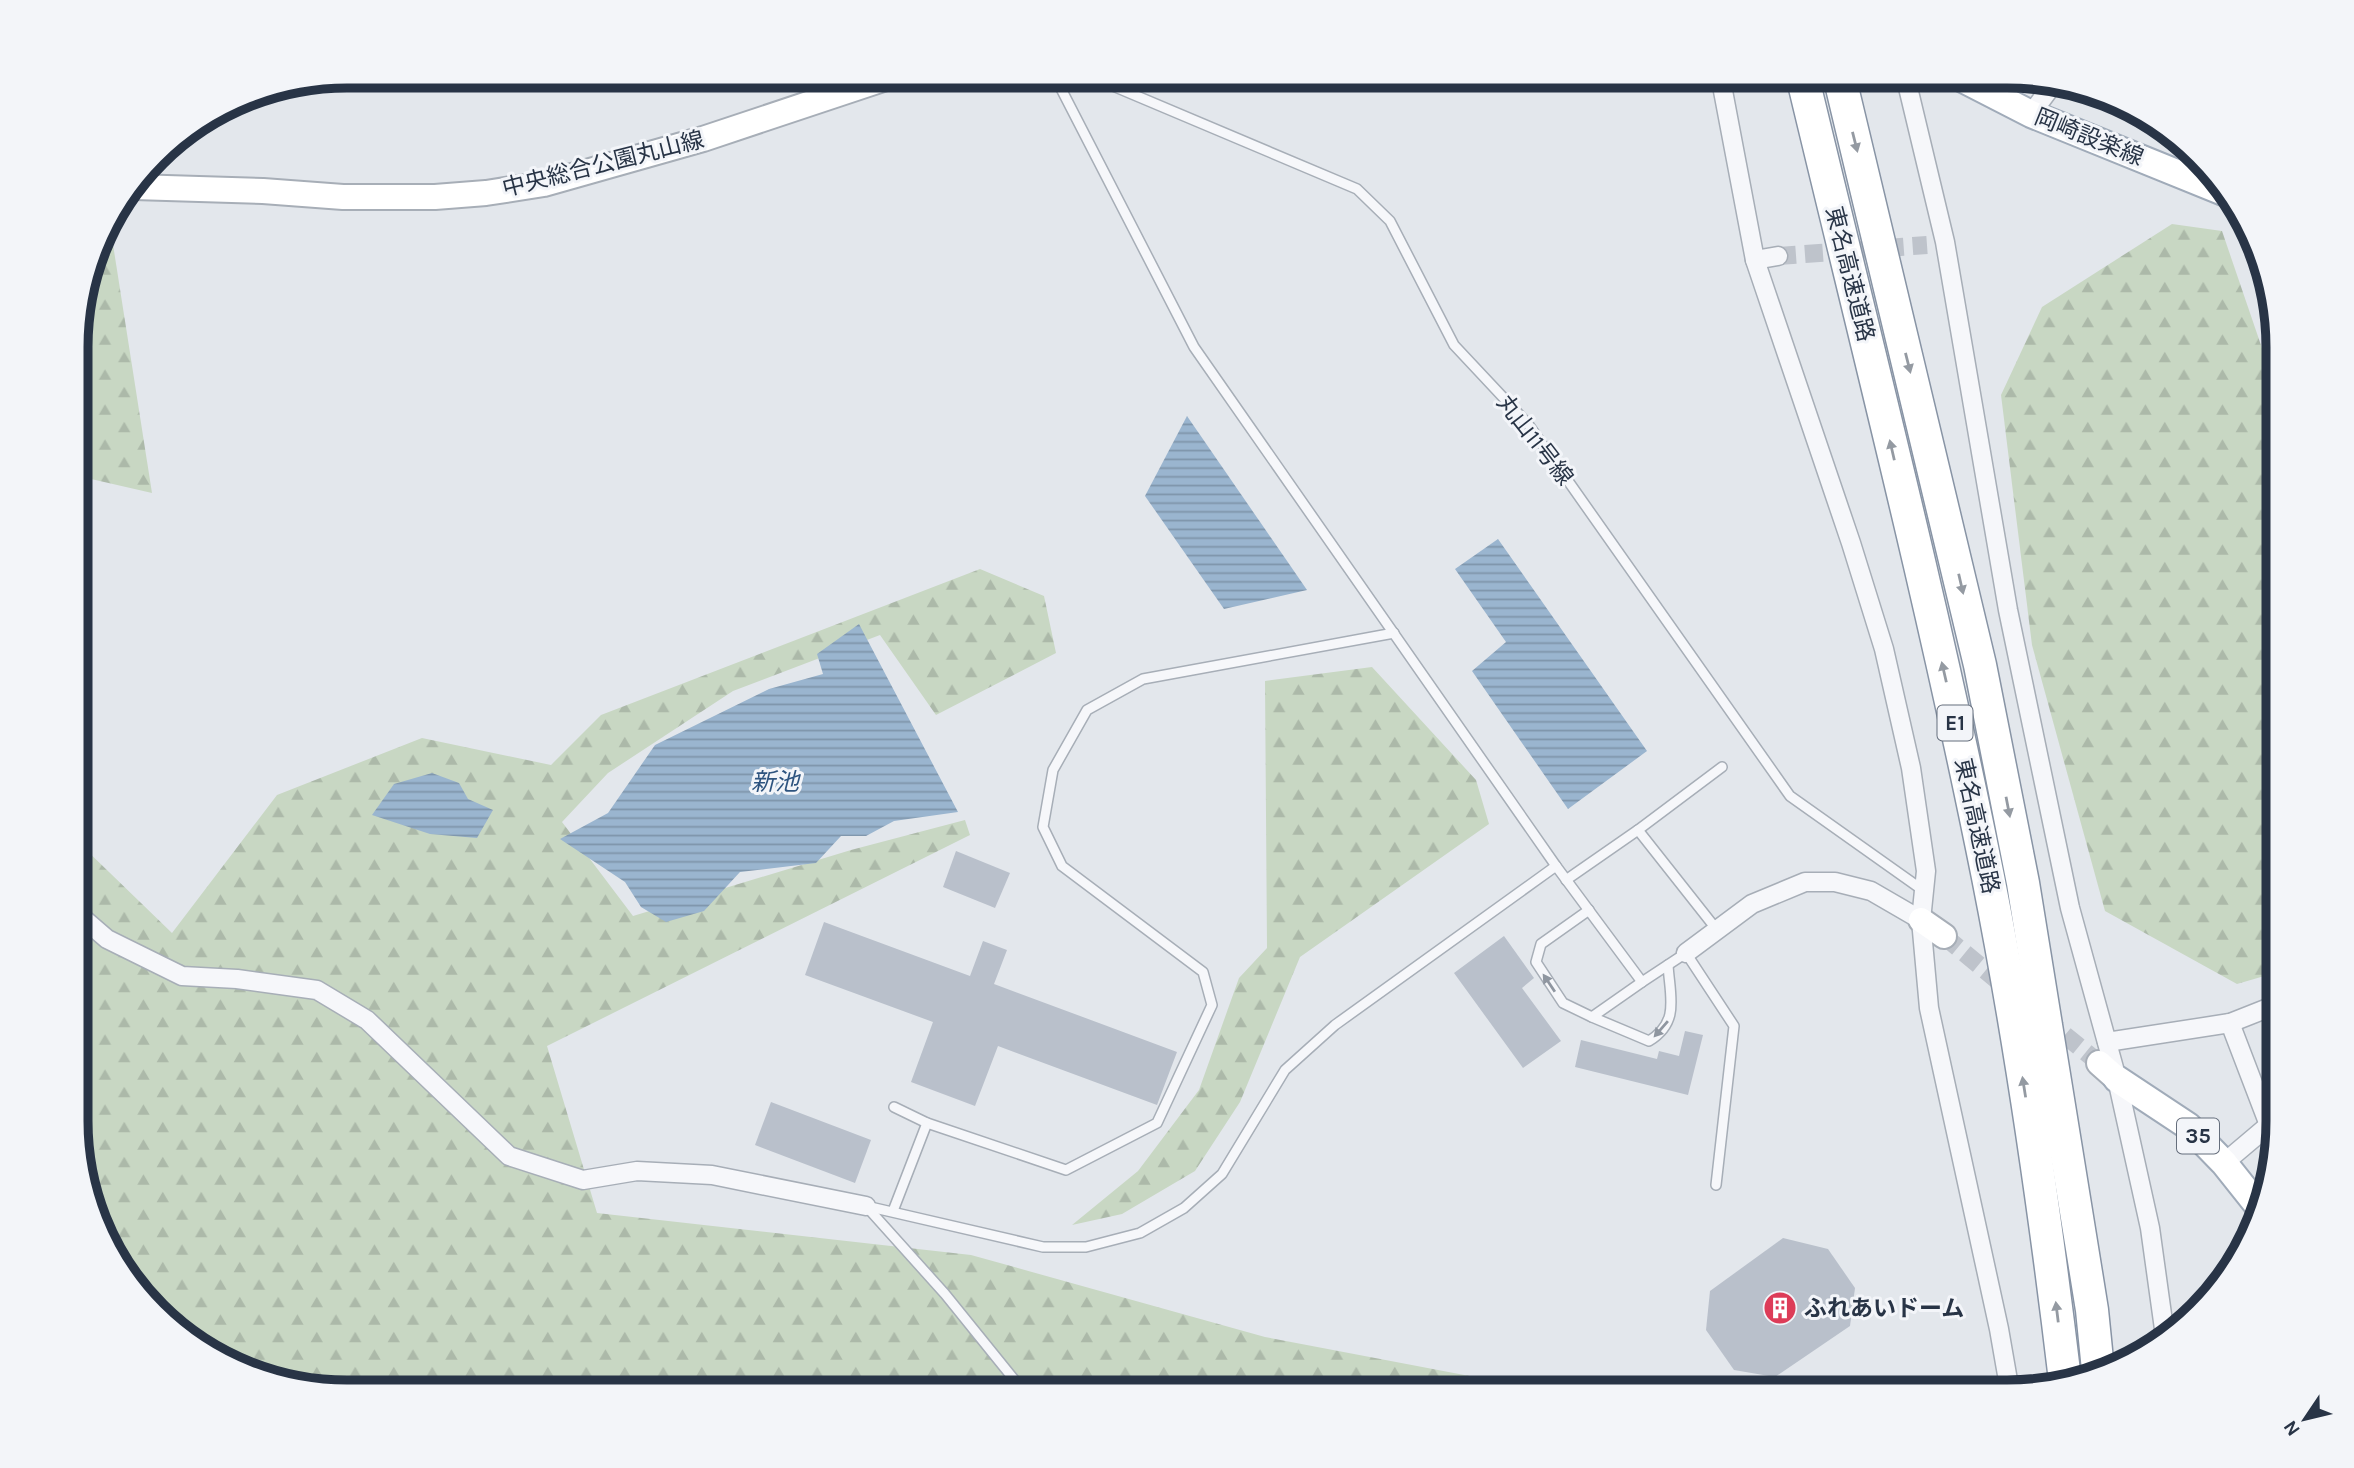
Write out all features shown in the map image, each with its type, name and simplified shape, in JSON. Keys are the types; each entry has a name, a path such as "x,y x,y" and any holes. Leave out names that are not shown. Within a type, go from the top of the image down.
{"highway":[{"name":"東名高速道路","path":"1805,88 1944,669 1989,880 2025,1092 2064,1375"},
{"name":"東名高速道路","path":"1842,88 1980,665 2021,869 2092,1310 2097,1365"}],"main road":[{"name":"岡崎設楽線","path":"1980,88 2031,114 2211,187"},
{"name":"35","path":"2108,1061 2188,1126 2224,1163 2254,1201"}],"street":[{"name":"中央総合公園丸山線","path":"142,187 344,197 435,197 486,193 544,184 703,139 856,88"},
{"path":"1722,88 1755,260 1851,542 1884,649 1911,768 1926,872 1921,920 1929,1008 2008,1380"},
{"path":"1907,88 2008,610 2070,908 2150,1228 2164,1328"},
{"path":"2031,114 2048,91"},
{"path":"1755,260 1778,256"},
{"path":"1686,953 1752,904 1805,882 1835,882 1871,891 1944,936"},
{"path":"88,923 107,939 182,976 237,979 317,990 367,1020 509,1156 583,1180 637,1171 712,1175 866,1206"},
{"path":"2108,1061 2230,1023 2266,1009"},
{"path":"2230,1023 2266,1117"},
{"path":"2224,1163 2266,1128"}],"lane":[{"path":"1061,88 1194,347 1556,866 1642,982"},
{"name":"丸山11号線","path":"1118,88 1357,189 1390,221 1454,345 1528,424 1790,796 1924,892"},
{"path":"894,1107 927,1124 1066,1170 1157,1124 1212,1005 1203,972 1062,866 1043,827 1054,770 1087,710 1143,679 1394,633"},
{"path":"1566,880 1722,767"},
{"path":"1638,830 1717,930"},
{"path":"866,1206 1043,1247 1086,1247 1140,1234 1184,1208 1222,1174 1285,1070 1335,1025 1556,866"},
{"path":"1589,910 1541,944 1536,962 1563,1003 1648,1041 1662,1033 1671,1017 1668,965"},
{"path":"1592,1017 1686,953 1734,1026 1716,1185"},
{"path":"893,1211 927,1124"},
{"path":"866,1206 946,1294 1015,1380"}],"green space":[{"path":"2172,224 2222,231 2266,360 2266,976 2237,984 2105,911 2032,645 2001,395 2042,307"},
{"path":"112,237 152,493 88,478 88,329 96,279"},
{"path":"980,569 1044,596 1056,653 936,715 880,635 733,691 608,773 562,822 633,916 851,850 965,820 970,835 547,1046 597,1213 971,1255 1265,1337 1490,1380 329,1380 296,1376 263,1367 202,1337 163,1305 131,1266 107,1221 92,1172 88,1139 88,852 172,933 277,795 422,738 551,765 601,715"},
{"path":"1372,667 1476,780 1489,824 1300,957 1240,1102 1195,1171 1122,1214 1072,1225 1138,1171 1199,1090 1239,978 1267,948 1265,681"}],"water":[{"path":"1187,416 1307,590 1224,609 1145,496"},
{"path":"1498,539 1647,751 1568,809 1472,671 1506,642 1455,569"},
{"name":"新池","path":"859,624 958,812 894,821 866,836 841,836 816,863 740,872 704,911 666,922 641,907 625,882 560,839 608,813 655,745 769,689 823,674 817,654"},
{"path":"432,773 459,783 468,799 493,810 477,838 430,834 372,815 394,784"}],"building":[{"path":"956,851 1010,873 995,908 943,887"},
{"path":"824,922 970,976 983,941 1007,950 994,984 1177,1052 1157,1105 998,1046 975,1106 911,1082 933,1022 805,975"},
{"path":"1504,936 1534,978 1522,988 1561,1041 1523,1068 1454,973"},
{"path":"1685,1031 1703,1035 1688,1095 1575,1067 1581,1040 1657,1059 1659,1051 1679,1056"},
{"path":"771,1102 871,1140 855,1183 755,1145"},
{"name":"ふれあいドーム","path":"1783,1238 1828,1249 1855,1288 1850,1326 1775,1377 1734,1370 1706,1330 1710,1291"}],"tunnel":[{"path":"1778,256 1927,245"},
{"path":"1944,936 2009,990"},
{"path":"2044,1018 2099,1063"}],"place":[{"name":"ふれあいドーム","path":"1780,1308"}]}
